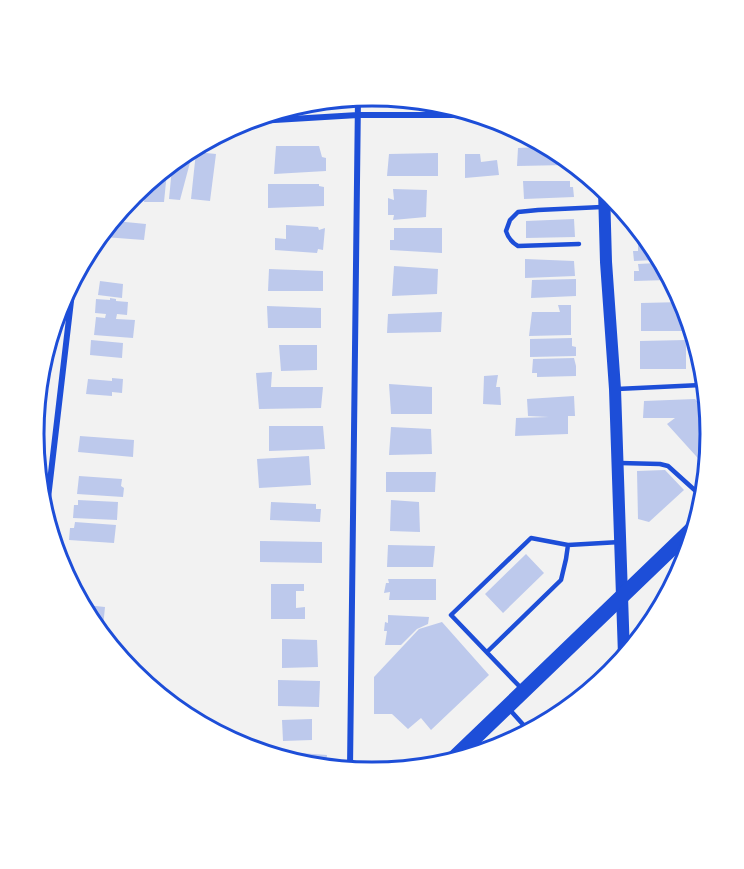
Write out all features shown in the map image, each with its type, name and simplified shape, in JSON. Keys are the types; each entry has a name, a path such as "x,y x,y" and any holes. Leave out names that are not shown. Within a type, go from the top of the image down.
{"main road":[{"path":"604,202 615,389 624,645"},
{"path":"462,751 684,537"}],"street":[{"path":"350,762 358,107"},
{"path":"277,120 358,115 449,115"},
{"path":"49,492 71,305"}],"lane":[{"path":"579,244 518,246 509,239 506,231 510,220 518,212 604,207"},
{"path":"615,389 697,386"},
{"path":"617,463 668,466 695,491"},
{"path":"524,691 451,615 531,538 568,545 620,542"},
{"path":"487,652 561,580 568,545"},
{"path":"507,707 524,725"}],"building":[{"path":"276,146 319,146 322,157 326,158 326,171 274,174"},
{"path":"531,147 560,165 517,166 518,148"},
{"path":"203,153 216,154 210,201 191,199 195,157"},
{"path":"438,153 438,176 387,176 389,154"},
{"path":"465,154 480,154 481,162 497,160 499,175 465,178"},
{"path":"191,160 180,200 169,199 171,175"},
{"path":"166,179 164,202 144,202 145,198"},
{"path":"523,181 570,181 574,197 524,199"},
{"path":"268,184 319,184 324,187 324,206 268,208"},
{"path":"393,189 427,190 426,217 393,220 394,215 388,215 388,198 394,200"},
{"path":"574,219 575,237 526,238 526,221"},
{"path":"122,222 146,224 144,240 109,237"},
{"path":"286,225 318,227 319,230 325,228 323,250 318,249 317,253 275,250 275,238 286,239"},
{"path":"394,228 442,228 442,253 390,250 390,240 394,240"},
{"path":"639,244 650,260 634,261 633,251 638,251"},
{"path":"525,259 574,261 575,276 525,278"},
{"path":"652,263 662,280 634,281 634,271 639,271 638,264"},
{"path":"394,266 438,269 437,294 392,296"},
{"path":"269,269 323,271 323,291 268,291"},
{"path":"576,279 576,296 531,298 532,280"},
{"path":"100,281 123,284 122,298 98,295"},
{"path":"110,298 128,302 127,315 117,314 116,319 135,320 133,338 94,335 96,317 105,318 106,314 95,313 96,299 110,300"},
{"path":"672,302 684,331 641,331 641,303"},
{"path":"558,305 571,305 571,335 529,336 532,312 560,312"},
{"path":"267,306 321,308 321,328 268,328"},
{"path":"442,312 441,332 387,333 388,314"},
{"path":"572,338 572,346 576,347 576,356 530,357 530,339"},
{"path":"91,340 123,343 122,358 90,355"},
{"path":"686,340 686,369 640,369 640,341"},
{"path":"279,345 317,345 317,370 281,371"},
{"path":"574,358 576,376 537,377 537,373 532,373 533,359"},
{"path":"272,372 271,387 323,387 321,408 259,409 256,373"},
{"path":"498,375 496,387 500,387 501,405 483,404 484,376"},
{"path":"112,378 123,379 122,393 112,392 112,396 86,394 88,379 112,381"},
{"path":"389,384 432,387 432,414 391,414"},
{"path":"574,396 575,416 568,416 568,434 515,436 516,418 549,417 528,416 527,399"},
{"path":"695,399 699,403 700,413 700,460 667,424 675,418 643,418 644,401"},
{"path":"269,426 323,426 325,449 269,451"},
{"path":"391,427 431,429 432,454 389,455"},
{"path":"80,436 134,440 133,457 78,452"},
{"path":"309,456 311,485 259,488 257,459"},
{"path":"665,470 684,490 649,522 638,519 637,471"},
{"path":"386,472 436,472 435,492 386,492"},
{"path":"79,476 122,479 123,497 77,494"},
{"path":"78,500 118,502 117,520 73,518 74,505 78,505"},
{"path":"391,500 419,502 420,532 390,531"},
{"path":"271,502 316,504 316,509 321,509 320,522 270,520"},
{"path":"75,522 116,525 114,543 69,540 70,528 74,528"},
{"path":"260,541 322,542 322,563 260,562"},
{"path":"388,545 435,546 433,567 387,567"},
{"path":"526,554 544,573 503,613 485,594"},
{"path":"388,579 436,579 436,600 389,600 390,592 384,593 386,583 389,583"},
{"path":"271,584 304,584 304,591 296,591 296,608 305,607 305,619 271,619"},
{"path":"92,606 105,607 103,623"},
{"path":"388,615 429,617 428,624 417,629 401,645 385,645 387,631 384,631 385,622 388,623"},
{"path":"442,622 489,675 431,730 421,718 408,729 392,714 374,714 374,677 419,629"},
{"path":"282,639 317,640 318,667 282,668"},
{"path":"278,680 320,681 319,707 278,706"},
{"path":"312,719 312,740 283,741 282,720"},
{"path":"287,752 327,755 326,760"}]}
